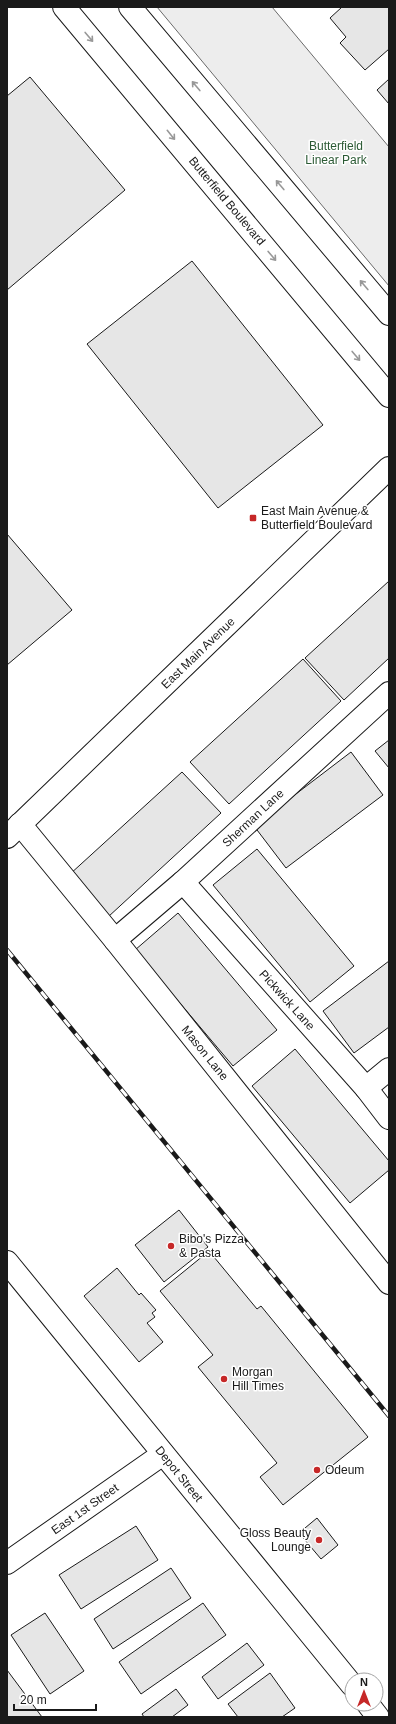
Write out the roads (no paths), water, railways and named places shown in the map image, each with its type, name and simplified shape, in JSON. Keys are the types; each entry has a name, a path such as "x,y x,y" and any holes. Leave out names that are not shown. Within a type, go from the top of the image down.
{"street":[{"name":"Butterfield Boulevard","path":"64,7 389,396"},
{"path":"130,7 389,314"},
{"name":"East Main Avenue","path":"14,830 389,468"},
{"name":"Sherman Lane","path":"115,940 183,882 389,693"},
{"name":"Mason Lane","path":"14,830 115,940 389,1283"},
{"name":"Pickwick Lane","path":"183,882 366,1088 389,1118"},
{"path":"366,1088 389,1069"},
{"name":"Depot Street","path":"7,1262 344,1675"},
{"name":"East 1st Street","path":"7,1563 163,1454"}],"railway":[{"path":"7,950 389,1416"}],"place":[{"name":"East Main Avenue & Butterfield Boulevard","path":"253,518"},
{"name":"Bibo's Pizza & Pasta","path":"171,1246"},
{"name":"Morgan Hill Times","path":"224,1379"},
{"name":"Odeum","path":"317,1470"},
{"name":"Gloss Beauty Lounge","path":"319,1540"}],"park label":[{"name":"Butterfield Linear Park","path":"336,153"}]}
